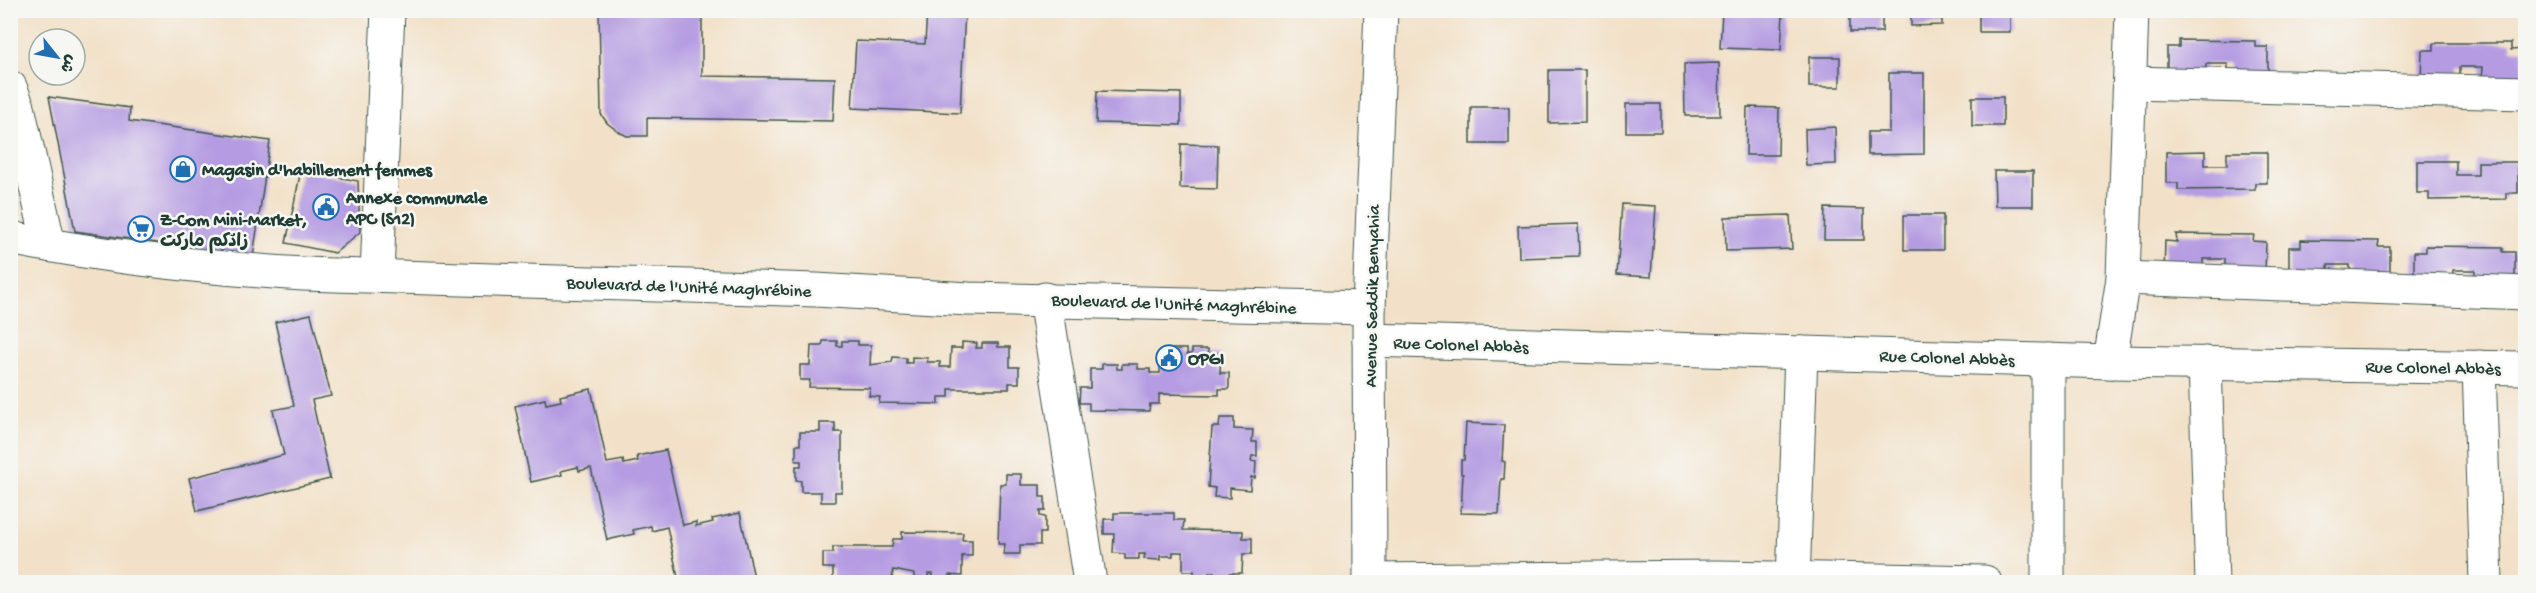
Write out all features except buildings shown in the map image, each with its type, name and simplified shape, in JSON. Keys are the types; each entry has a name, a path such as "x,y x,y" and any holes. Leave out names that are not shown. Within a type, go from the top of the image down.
{"street":[{"path":"377,274 388,10"},
{"name":"Avenue Seddik Benyahia","path":"1370,581 1369,308 1381,10"},
{"path":"2110,362 2123,278 2132,10"},
{"path":"2131,83 2526,93"},
{"path":"10,87 18,107 49,245"},
{"name":"Boulevard de l'Unité Maghrébine","path":"10,238 242,270 969,299 1369,308"},
{"path":"2123,278 2526,293"},
{"path":"1045,299 1090,582"},
{"name":"Rue Colonel Abbès","path":"1369,340 2110,362 2526,368"},
{"path":"1793,580 1801,353"},
{"path":"2048,360 2048,582"},
{"path":"2205,363 2212,582"},
{"path":"2479,367 2486,582"},
{"path":"1370,581 1985,582"}],"place":[{"name":"Magasin d'habillement femmes","path":"183,169"},
{"name":"Annexe communale APC (S12)","path":"326,207"},
{"name":"Z-Com Mini-Market, زادُكم ماركت","path":"141,229"},
{"name":"OPGI","path":"1169,358"}]}
